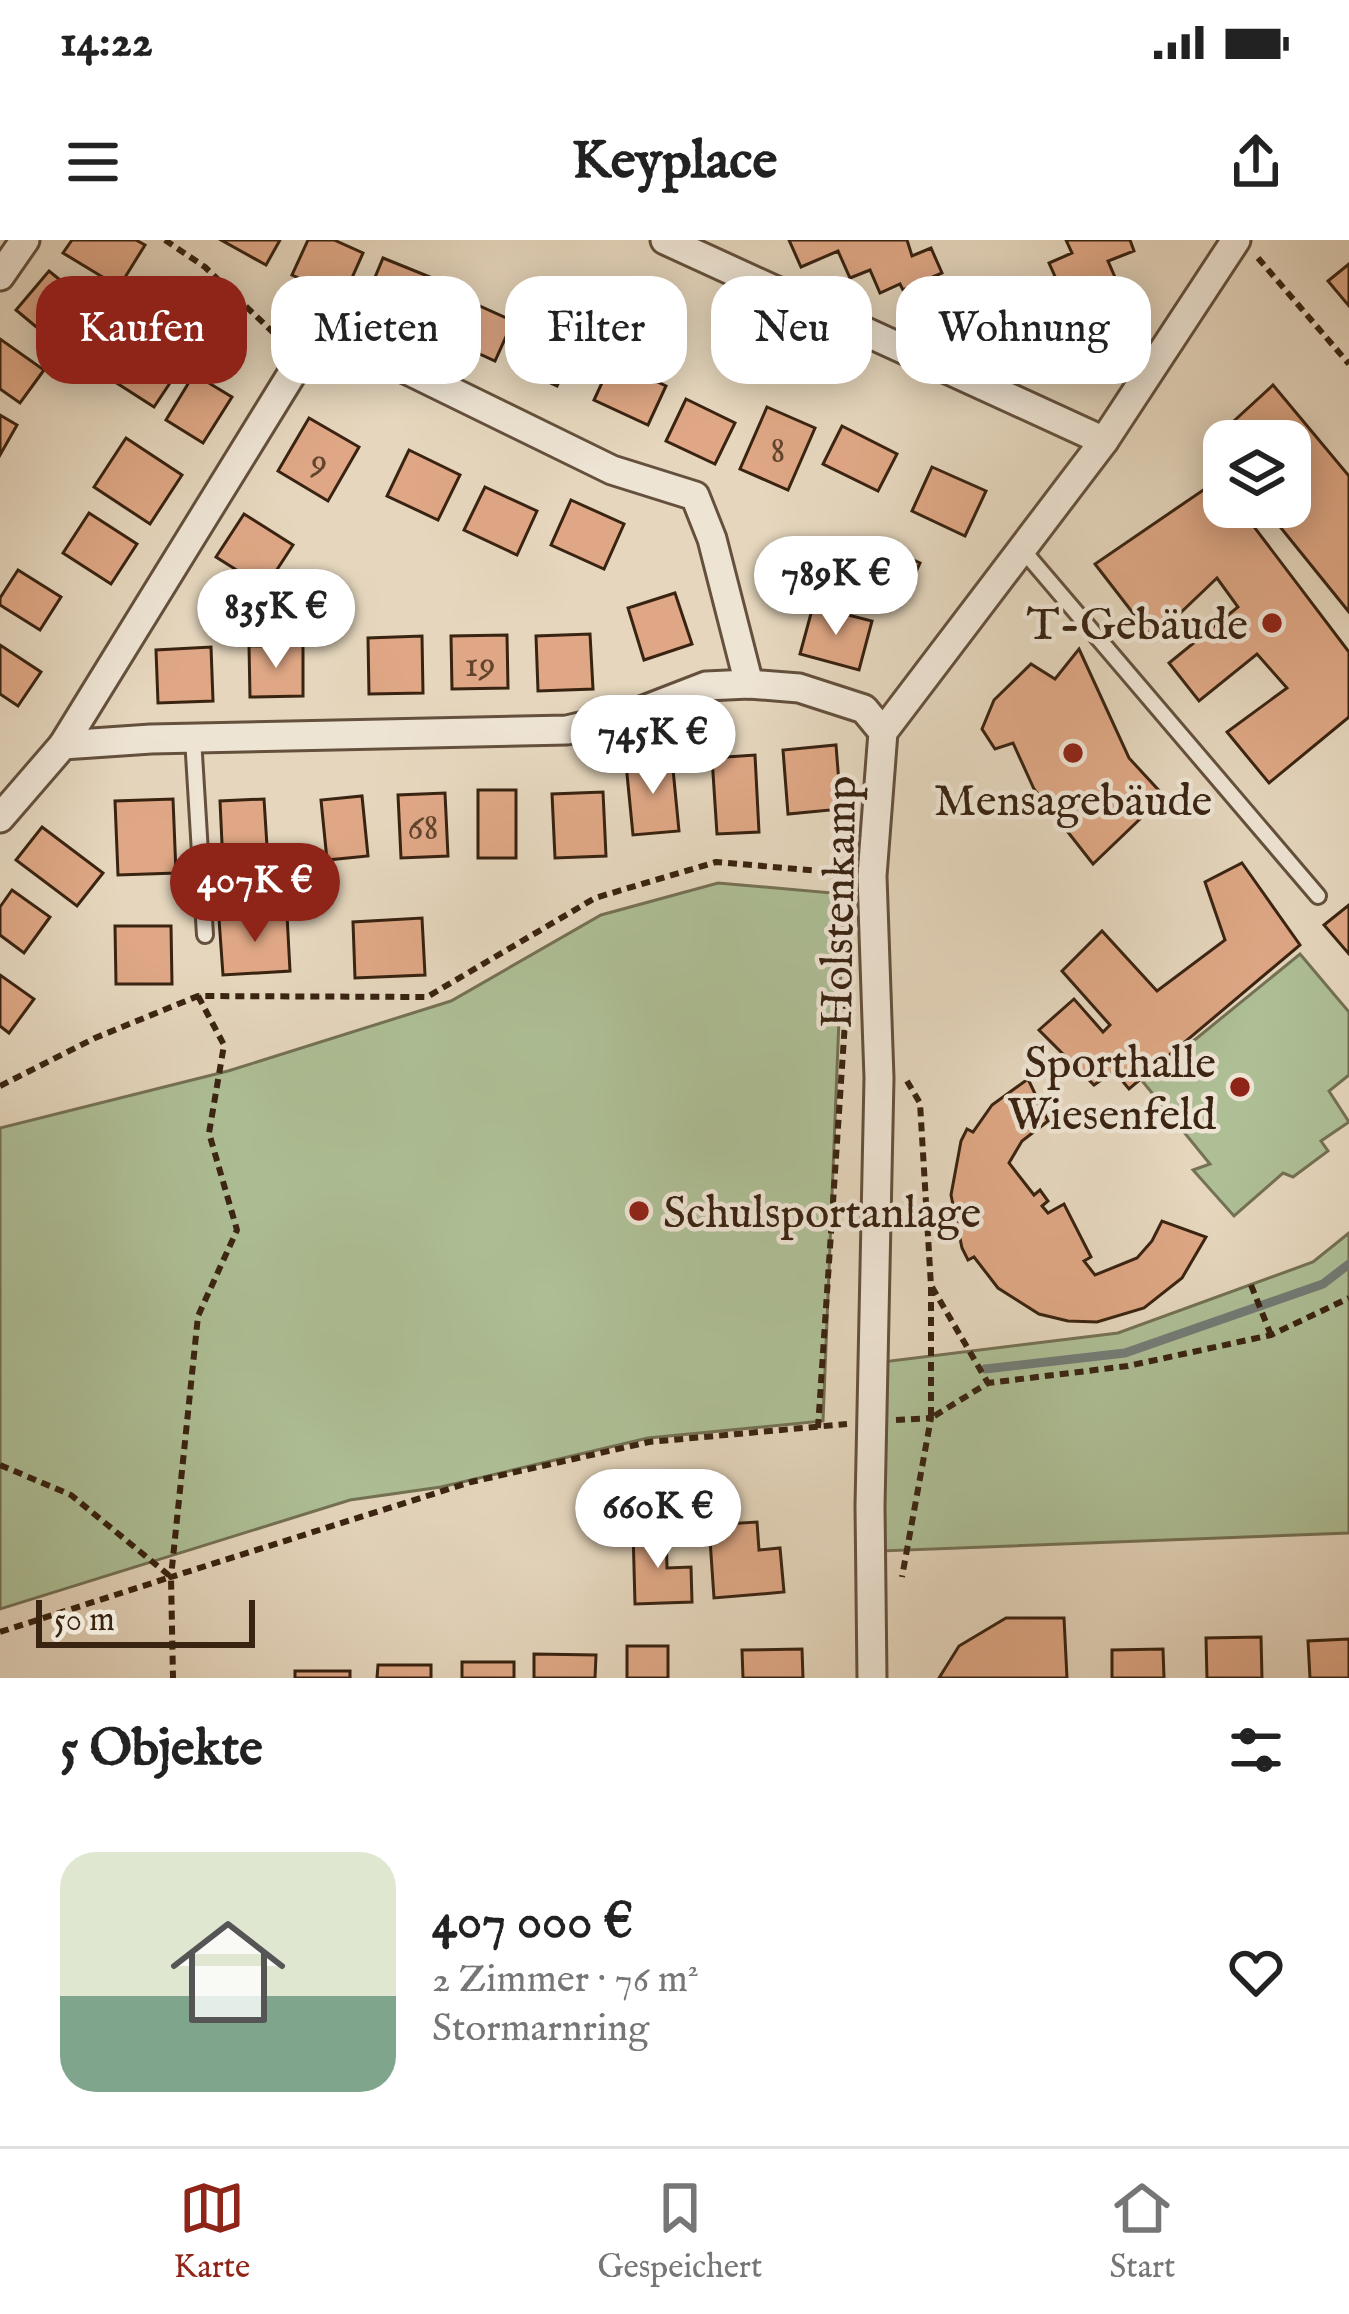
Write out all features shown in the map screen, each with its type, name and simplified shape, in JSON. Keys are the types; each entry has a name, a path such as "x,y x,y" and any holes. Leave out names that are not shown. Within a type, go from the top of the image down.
{"street":[{"path":"0,276 25,240"},
{"path":"664,240 1104,441"},
{"name":"Holstenkamp","path":"872,1678 879,1078 872,876 883,732 1247,249"},
{"path":"0,818 63,745 286,384"},
{"path":"436,384 611,470 695,496 712,539 749,683"},
{"path":"63,745 193,737 566,730 631,715 706,686 749,683 799,688 864,709 883,732"}],"lane":[{"path":"1022,549 1318,896"},
{"path":"193,737 205,934"}],"path":[{"path":"165,240 205,267 271,330"},
{"path":"1247,249 1349,364"},
{"path":"0,1086 95,1038 198,996 427,997 595,898 716,862 872,876"},
{"path":"818,1428 847,989"},
{"path":"173,1678 170,1577 198,1316 237,1230 208,1133 224,1045 198,996"},
{"path":"871,1593 900,1586 931,1418 932,1286 920,1103 876,1032"},
{"path":"932,1286 988,1383"},
{"path":"1253,1289 1271,1335"},
{"path":"889,1421 931,1418 988,1383 1128,1366 1271,1335 1347,1301"},
{"path":"0,1632 471,1482 650,1442 857,1423"},
{"path":"0,1465 71,1496 170,1577"}],"green space":[{"path":"718,883 844,894 823,1421 648,1438 441,1487 350,1500 0,1609 0,1128 228,1071 451,1001 601,915"},
{"name":"Sporthalle Wiesenfeld","path":"1300,954 1349,1012 1349,1075 1329,1091 1349,1122 1321,1141 1328,1151 1293,1177 1283,1173 1234,1216 1193,1170 1210,1164 1143,1082"},
{"path":"1349,1233 1349,1533 881,1551 882,1362 1118,1333 1313,1262"}],"building":[{"path":"72,240 136,240 145,245 126,276 101,276 63,253"},
{"path":"221,240 280,240 266,265"},
{"path":"308,240 334,240 363,253 353,276 292,275"},
{"path":"789,240 907,240 912,256 931,248 942,273 896,276 896,286 880,293 870,270 849,276 838,251 801,267"},
{"path":"1066,240 1130,240 1134,251 1108,261 1115,276 1055,276 1049,263 1072,253"},
{"path":"383,258 428,276 376,276"},
{"path":"1349,264 1349,306 1328,281"},
{"path":"36,286 36,327 16,310"},
{"path":"481,307 505,317 505,339 495,361 481,355"},
{"path":"0,339 36,364 36,381 20,403 0,389"},
{"path":"118,384 169,384 154,407"},
{"path":"188,384 211,384 232,397 203,443 166,420"},
{"path":"601,384 666,386 648,425 594,400"},
{"path":"1273,385 1302,420 1235,420"},
{"path":"686,399 735,423 715,464 666,441"},
{"path":"767,407 815,428 788,490 740,469"},
{"path":"0,415 17,425 0,455"},
{"path":"309,418 359,447 328,501 278,471"},
{"path":"842,426 897,454 878,491 823,464"},
{"path":"1311,430 1349,476 1349,612 1281,528 1311,528"},
{"path":"126,438 182,475 150,524 94,487"},
{"path":"409,450 460,475 438,520 387,496"},
{"path":"932,467 986,491 965,536 912,511"},
{"path":"485,487 537,511 517,555 464,530"},
{"name":"T-Gebäude","path":"1203,490 1203,528 1255,528 1349,652 1349,717 1269,783 1227,732 1287,688 1257,654 1199,701 1169,663 1238,607 1217,578 1153,639 1095,564"},
{"path":"571,500 624,524 604,569 551,545"},
{"path":"89,513 137,544 111,584 63,553"},
{"path":"244,514 293,545 265,588 216,557"},
{"path":"867,539 920,563 900,606 848,583"},
{"path":"18,570 61,597 40,630 0,605"},
{"path":"675,593 692,644 644,660 628,608"},
{"path":"813,606 872,621 859,670 800,654"},
{"path":"590,634 593,689 538,691 536,636"},
{"path":"507,635 508,688 452,689 451,636"},
{"path":"422,636 423,693 369,694 368,638"},
{"path":"0,645 41,672 18,706 0,694"},
{"path":"303,645 303,696 250,697 249,646"},
{"path":"211,647 213,701 158,703 156,650"},
{"name":"Mensagebäude","path":"1079,649 1129,758 1164,796 1093,864 1034,789 1013,743 995,749 982,729 994,700 1031,664 1055,679"},
{"path":"836,745 841,809 788,814 783,750"},
{"path":"755,755 759,832 717,834 712,758"},
{"path":"672,759 679,831 633,835 626,764"},
{"path":"478,790 516,790 516,858 478,858"},
{"path":"603,792 606,856 555,858 552,794"},
{"path":"445,793 448,856 401,858 398,795"},
{"path":"362,796 368,856 327,860 321,800"},
{"path":"173,799 176,873 118,875 115,801"},
{"path":"264,799 268,862 223,865 220,801"},
{"path":"42,827 103,873 77,906 16,860"},
{"path":"1242,863 1300,945 1129,1089 1114,1071 1094,1085 1039,1030 1074,999 1103,1032 1110,1025 1062,971 1102,931 1157,991 1225,940 1205,882"},
{"path":"12,890 50,917 24,953 0,935 0,907"},
{"path":"1349,905 1349,954 1324,925"},
{"path":"287,915 290,971 223,975 219,919"},
{"path":"422,918 425,975 355,978 353,922"},
{"path":"115,926 171,926 172,984 116,984"},
{"path":"0,975 34,999 9,1033 0,1026"},
{"path":"1028,1079 1048,1121 1022,1141 1009,1163 1034,1195 1040,1190 1048,1201 1042,1206 1048,1213 1064,1204 1091,1257 1084,1261 1095,1275 1137,1258 1162,1221 1206,1237 1182,1278 1144,1308 1097,1322 1039,1314 998,1288 974,1257 968,1260 951,1195 961,1141 992,1105"},
{"path":"757,1522 759,1550 780,1548 784,1592 714,1598 709,1525"},
{"path":"666,1529 667,1568 691,1567 692,1602 635,1604 633,1530"},
{"path":"1006,1618 1064,1618 1067,1678 939,1678 959,1646"},
{"path":"1261,1637 1262,1678 1207,1678 1206,1638"},
{"path":"1349,1639 1349,1678 1310,1678 1308,1641"},
{"path":"627,1646 668,1646 668,1678 627,1678"},
{"path":"802,1649 803,1678 743,1678 742,1650"},
{"path":"1163,1649 1164,1678 1112,1678 1112,1650"},
{"path":"534,1654 596,1655 595,1678 534,1678"},
{"path":"462,1662 514,1662 514,1678 462,1678"},
{"path":"378,1665 431,1665 431,1678 377,1678"},
{"path":"295,1671 350,1671 350,1678 295,1678"}],"waterway":[{"path":"985,1369 1125,1353 1323,1284 1349,1264"}],"place":[{"name":"T-Gebäude","path":"1272,623"},
{"name":"Mensagebäude","path":"1073,753"},
{"name":"Sporthalle Wiesenfeld","path":"1240,1087"},
{"name":"Schulsportanlage","path":"639,1211"}]}
